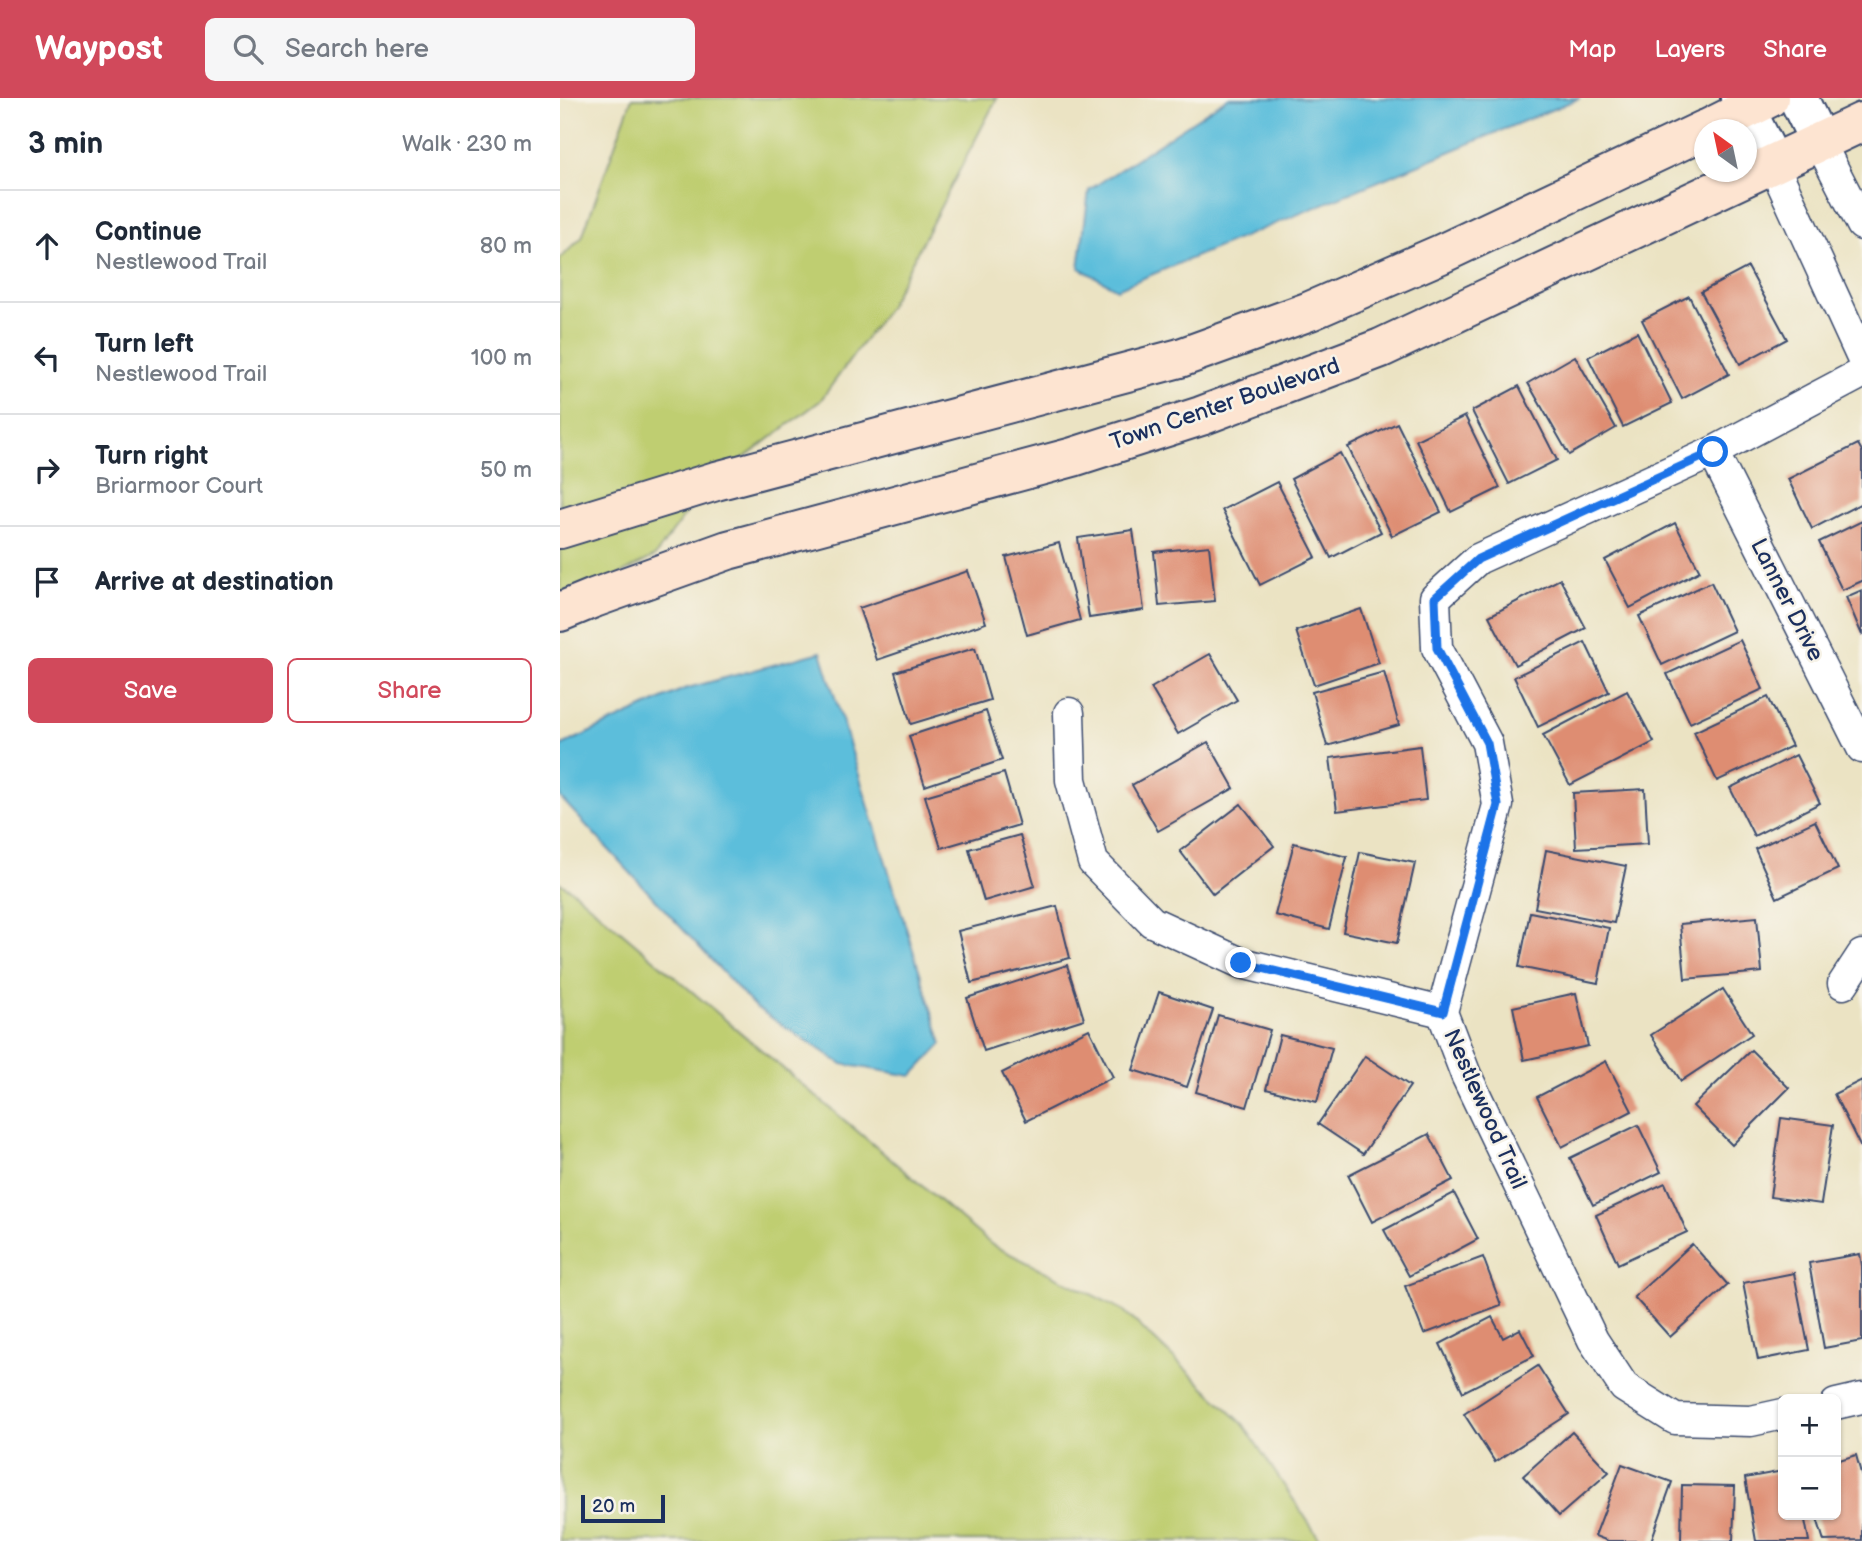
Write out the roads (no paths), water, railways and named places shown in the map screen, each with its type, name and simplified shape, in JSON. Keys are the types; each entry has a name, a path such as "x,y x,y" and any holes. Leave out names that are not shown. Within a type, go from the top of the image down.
{"main road":[{"path":"1723,119 1752,102"},
{"name":"Town Center Boulevard","path":"560,612 728,550 1073,457 1202,416 1381,348 1862,122"},
{"path":"560,529 716,481 1180,358 1310,311 1429,259 1694,135"}],"street":[{"path":"1798,98 1862,225"},
{"path":"1752,102 1773,164 1862,358"},
{"name":"Nestlewood Trail","path":"1778,1415 1751,1421 1675,1419 1624,1387 1593,1340 1466,1076 1443,1012 1498,805 1487,743 1437,648 1435,598 1478,559 1713,452 1862,373"},
{"name":"Lanner Drive","path":"1713,452 1862,748"},
{"path":"1069,713 1071,780 1093,862 1152,922 1241,963 1443,1012"},
{"path":"1843,984 1862,955"},
{"path":"1841,1403 1862,1398"}],"water":[{"path":"1228,98 1580,98 1117,289 1079,268 1089,190"},
{"path":"821,652 942,1044 912,1076 842,1064 755,1007 560,797 560,746 684,689"}]}
